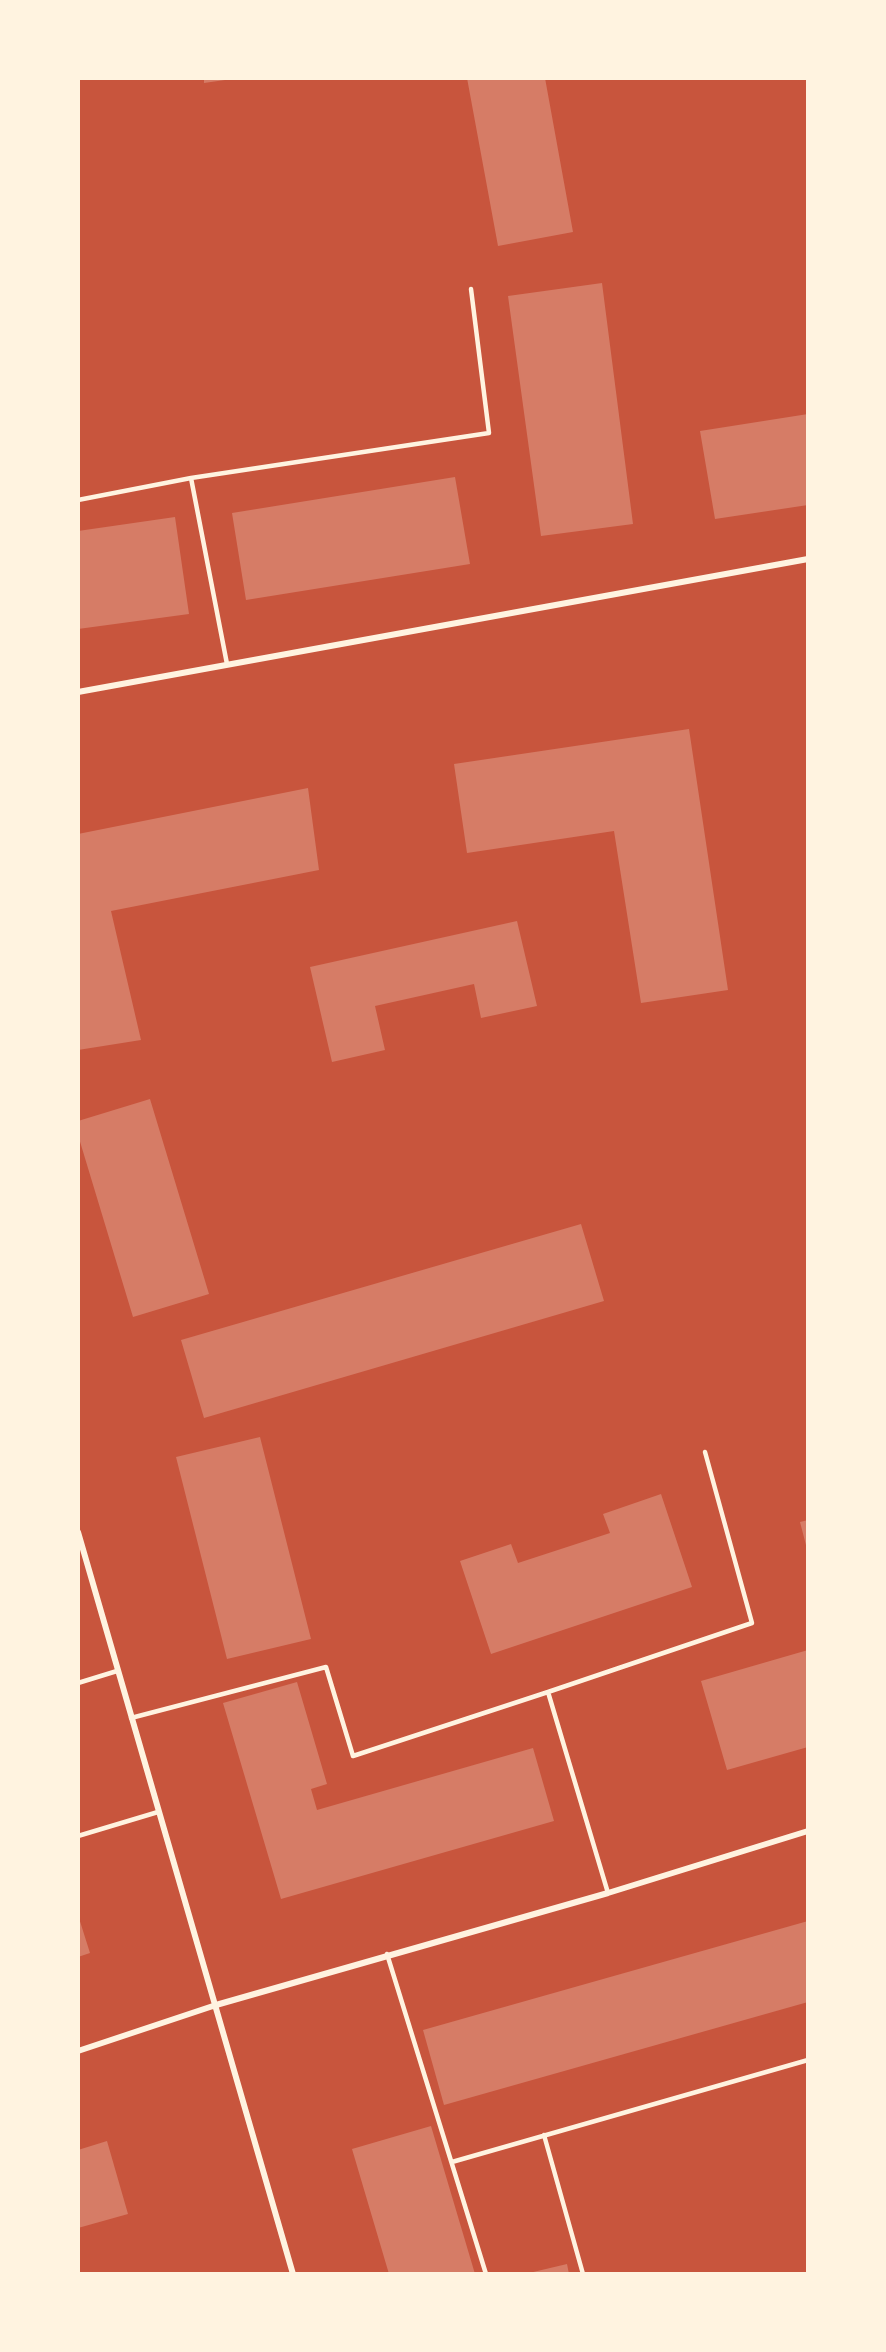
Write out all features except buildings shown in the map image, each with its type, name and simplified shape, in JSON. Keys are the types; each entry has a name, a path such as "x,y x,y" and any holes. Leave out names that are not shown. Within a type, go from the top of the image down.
{"street":[{"path":"78,692 808,559"},
{"path":"78,1532 293,2274"},
{"path":"78,2050 216,2005 387,1954 608,1893 808,1831"}],"lane":[{"path":"78,500 191,478 489,433 471,289"},
{"path":"191,478 227,664"},
{"path":"131,1718 326,1667 353,1756 752,1623 705,1452"},
{"path":"78,1683 117,1671"},
{"path":"548,1692 608,1893"},
{"path":"78,1836 158,1812"},
{"path":"387,1954 486,2274"},
{"path":"452,2162 808,2060"},
{"path":"544,2136 583,2274"}]}
